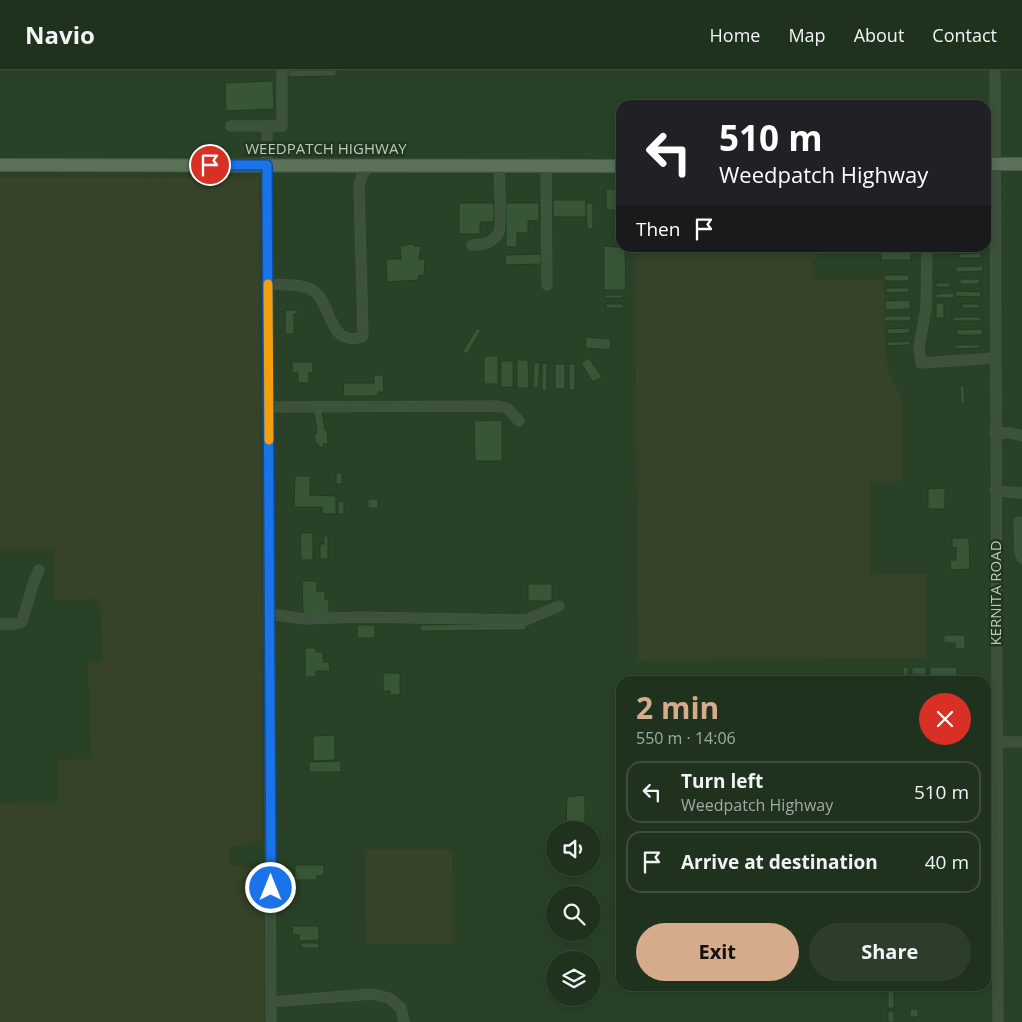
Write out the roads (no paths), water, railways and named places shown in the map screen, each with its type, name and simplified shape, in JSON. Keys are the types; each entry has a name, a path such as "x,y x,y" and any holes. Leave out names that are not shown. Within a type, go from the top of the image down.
{"main road":[{"path":"991,164 1022,164"},
{"name":"WEEDPATCH HIGHWAY","path":"0,165 616,166"}],"street":[{"path":"231,126 282,126 282,70"},
{"name":"KERNITA ROAD","path":"995,70 991,164 995,358 997,742 992,842 998,1022"},
{"path":"268,126 272,1022"},
{"path":"268,284 305,288 315,292 328,312 337,332 348,338 362,338 358,186 362,175 370,165"},
{"path":"472,245 482,245 492,240 499,232 499,166"},
{"path":"546,166 547,285"},
{"path":"927,252 926,308 919,348 921,363 995,358"},
{"path":"269,407 498,406 507,408 519,421"},
{"path":"995,433 1022,436"},
{"path":"996,491 1022,492"},
{"path":"1019,522 1022,558"},
{"path":"0,624 22,622 39,570"},
{"path":"270,614 305,619 360,617 526,620 559,606"},
{"path":"997,742 1022,742"},
{"path":"271,1002 372,994 389,998 401,1008 404,1022"}]}
